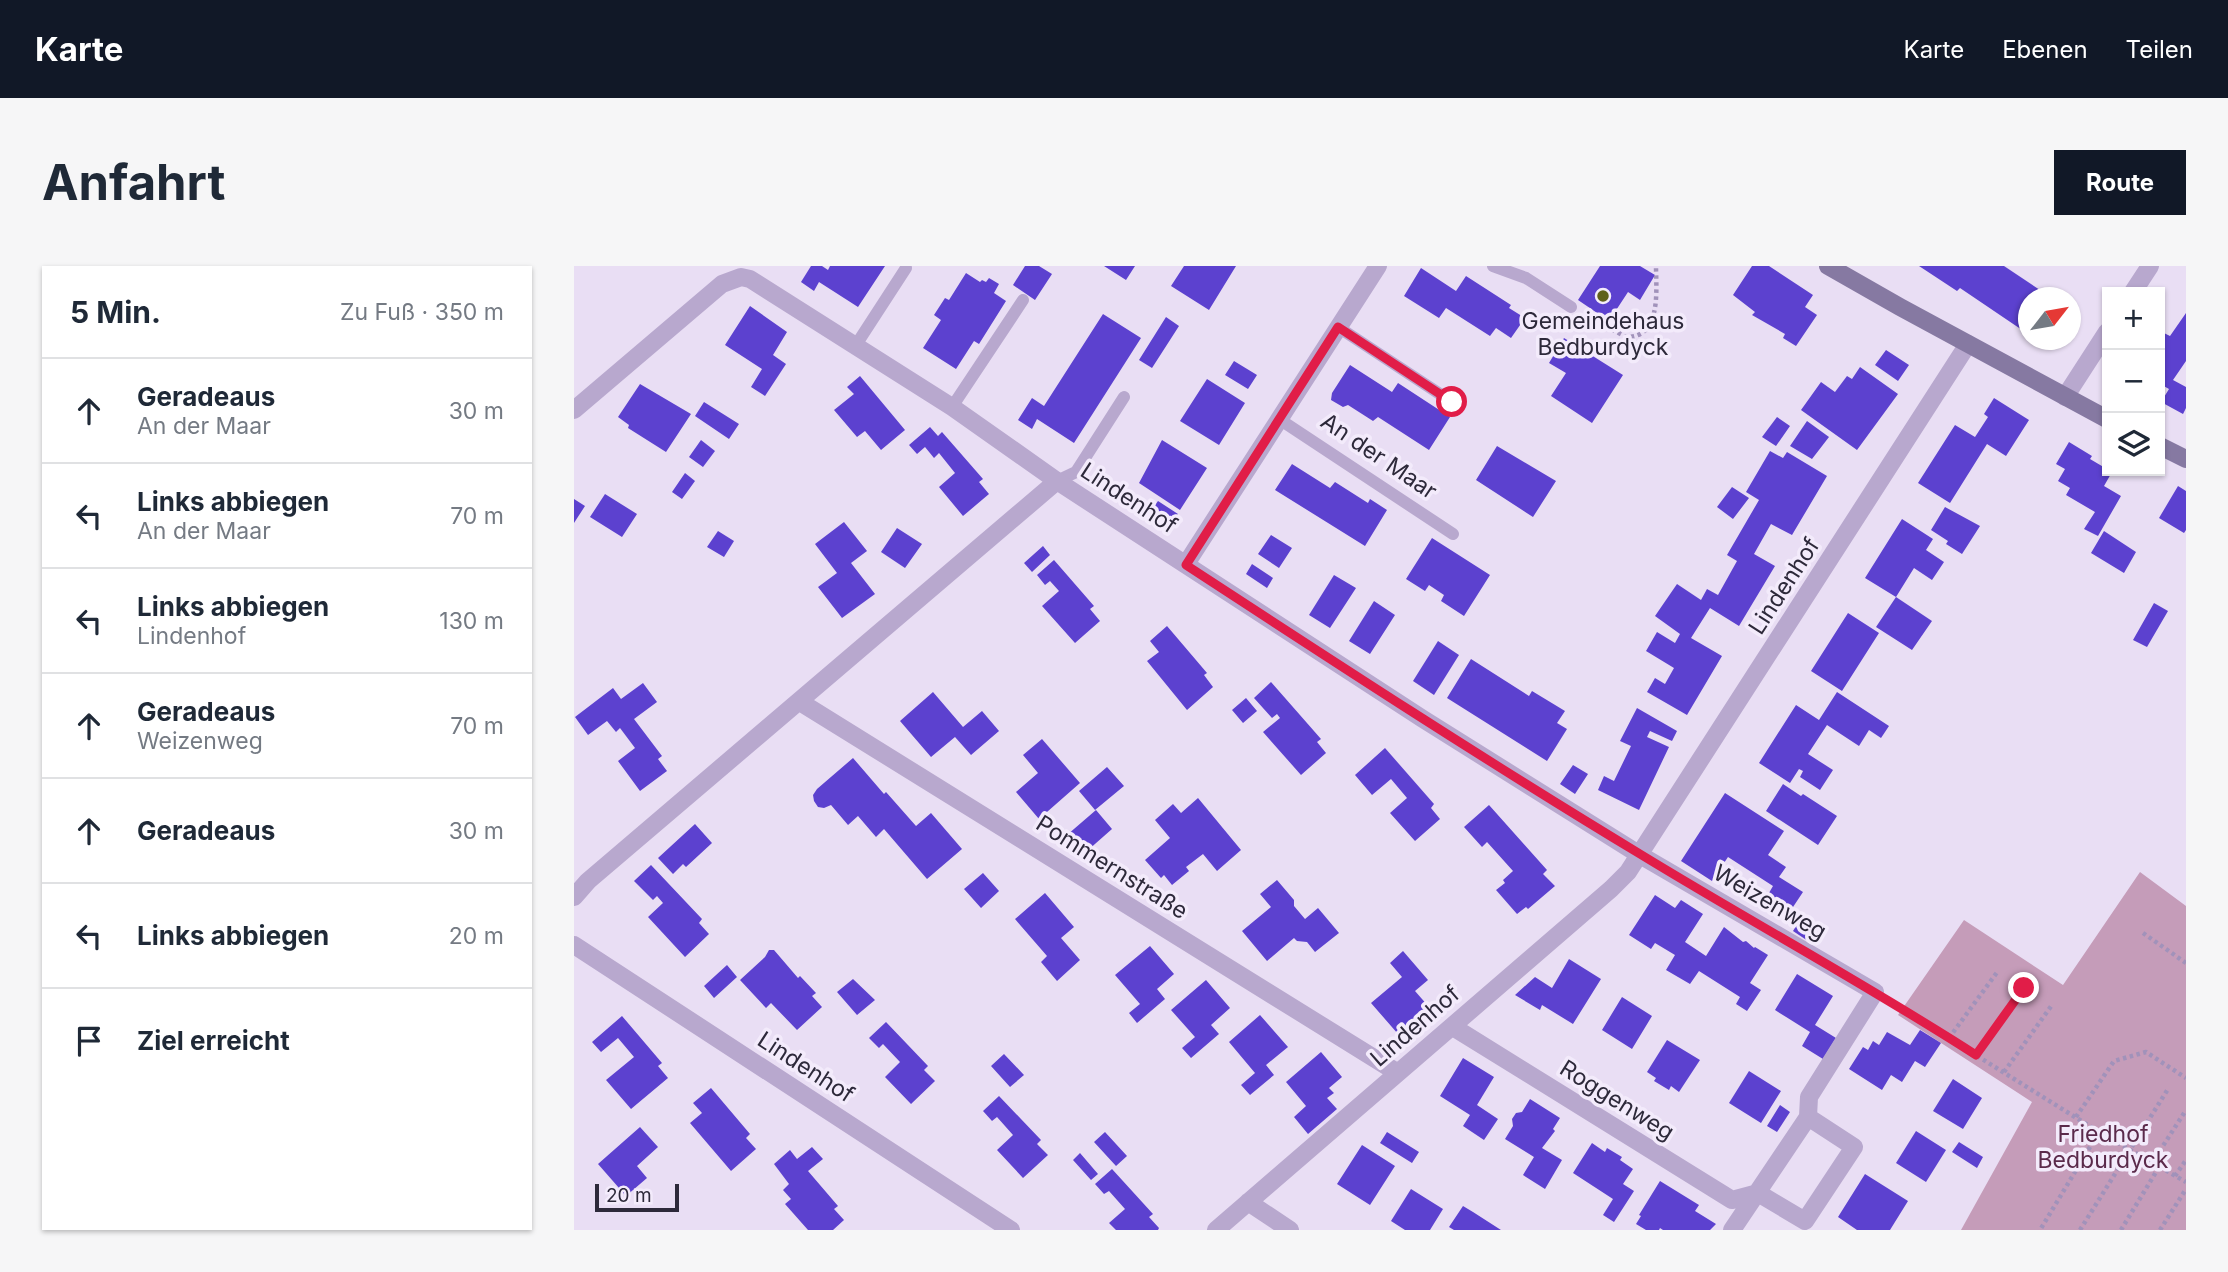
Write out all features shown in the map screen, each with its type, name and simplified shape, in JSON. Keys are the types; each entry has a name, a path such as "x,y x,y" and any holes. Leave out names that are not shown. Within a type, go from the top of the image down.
{"main road":[{"path":"1828,266 2102,416"},
{"path":"2165,448 2186,459"}],"street":[{"path":"1186,565 1378,266"},
{"path":"2136,287 2150,266"},
{"path":"574,410 722,284 732,279 750,279 952,407 1058,481"},
{"path":"2065,397 2102,340"},
{"name":"Lindenhof","path":"1216,1230 1611,888 1640,855 1968,344"},
{"name":"Lindenhof","path":"574,897 588,881 1058,481 1423,719 1640,855"},
{"name":"Pommernstraße","path":"800,702 1398,1073"},
{"name":"Weizenweg","path":"1640,855 1875,992"},
{"name":"Lindenhof","path":"574,945 1012,1230"},
{"path":"1732,1230 1808,1117 1809,1097 1875,992"},
{"name":"Roggenweg","path":"1453,1027 1732,1200 1758,1193"},
{"path":"1758,1193 1805,1221 1854,1147 1808,1117"},
{"path":"1248,1202 1290,1230"}],"lane":[{"path":"1493,266 1526,278 1571,307"},
{"path":"856,345 906,268"},
{"path":"952,407 1023,300"},
{"path":"1338,327 1452,402"},
{"path":"1058,481 1076,472 1124,397"},
{"name":"An der Maar","path":"1279,419 1453,534"}],"path":[{"path":"1571,307 1622,336 1629,338 1638,335 1652,320 1656,309 1656,266"},
{"path":"2143,933 2186,963"},
{"path":"1949,1038 1998,971"},
{"path":"1976,1055 2024,988"},
{"path":"1875,992 2099,1132 2186,1182"},
{"path":"2004,1072 2052,1005"},
{"path":"2076,1117 2113,1062 2146,1052 2186,1078"},
{"path":"2080,1230 2168,1089"},
{"path":"2152,1163 2186,1110"},
{"path":"2040,1230 2099,1132"},
{"path":"2175,1176 2186,1160"},
{"path":"2121,1230 2159,1167"},
{"path":"2160,1230 2186,1189"}],"green space":[{"name":"Friedhof Bedburdyck","path":"2140,872 2186,906 2186,1230 1961,1230 2032,1102 1898,1015 1964,920 2063,985"}],"building":[{"path":"811,266 822,266 828,270 830,266 885,266 858,307 819,282 814,291 801,282"},
{"path":"1025,266 1039,266 1052,274 1035,300 1013,285"},
{"path":"1104,266 1135,266 1126,280"},
{"path":"1184,266 1236,266 1209,310 1171,286"},
{"name":"Gemeindehaus Bedburdyck","path":"1600,266 1640,266 1655,275 1640,300 1628,292 1609,321 1578,300"},
{"path":"1752,266 1769,266 1813,295 1805,307 1817,315 1796,346 1783,338 1785,334 1752,315 1755,312 1733,295"},
{"path":"1919,266 2004,266 2036,287 2018,287 2018,327 1960,288 1957,291"},
{"path":"1421,268 1456,291 1466,276 1511,305 1509,308 1525,318 1511,338 1496,328 1490,336 1446,308 1439,318 1404,296"},
{"path":"966,273 980,282 986,282 989,278 999,284 994,293 1006,301 979,344 974,341 956,369 923,348 941,320 934,315 945,298 949,300"},
{"path":"750,306 787,332 773,355 786,364 765,396 751,387 762,369 725,345"},
{"path":"2186,313 2186,361 2173,380 2186,387 2186,408 2183,414 2165,404 2165,396 2169,389 2165,387 2165,334 2170,336"},
{"path":"1103,314 1141,338 1074,443 1037,419 1032,429 1018,420 1032,398 1044,406"},
{"path":"1166,317 1179,326 1152,368 1139,360"},
{"path":"1564,338 1623,375 1592,423 1551,396 1566,373 1549,363"},
{"path":"1886,350 1909,365 1898,381 1875,365"},
{"path":"1234,361 1257,375 1248,389 1225,375"},
{"path":"1350,365 1392,392 1398,383 1450,417 1429,450 1378,417 1373,421 1348,405 1343,407 1331,400 1332,393"},
{"path":"1860,367 1898,394 1857,450 1801,410 1821,382 1835,392 1847,376 1852,379"},
{"path":"860,376 905,430 881,450 865,431 857,437 834,410 854,394 847,387"},
{"path":"1207,379 1245,403 1219,445 1180,421"},
{"path":"640,384 691,414 666,452 628,428 629,425 618,417"},
{"path":"1994,398 2029,420 2006,456 1987,444 1950,503 1918,483 1955,425 1975,437 1988,417 1984,414"},
{"path":"704,402 739,424 729,439 695,416"},
{"path":"1777,417 1790,426 1776,446 1762,437"},
{"path":"1807,421 1829,437 1812,459 1790,446"},
{"path":"930,427 938,436 942,432 983,479 979,482 989,494 963,516 939,487 955,473 939,453 934,458 925,447 917,454 909,445"},
{"path":"701,440 715,451 703,467 689,457"},
{"path":"1162,440 1207,468 1180,510 1139,483"},
{"path":"2069,442 2092,456 2090,459 2102,466 2102,476 2110,476 2104,486 2121,496 2098,536 2084,529 2095,512 2066,495 2070,488 2058,481 2065,469 2056,464"},
{"path":"1497,446 1556,481 1533,517 1476,480"},
{"path":"1770,451 1783,458 1787,452 1827,476 1792,535 1771,524 1754,554 1775,566 1739,626 1710,608 1691,638 1722,656 1687,715 1647,692 1655,678 1665,684 1674,668 1646,651 1657,632 1675,643 1680,634 1655,616 1677,584 1701,600 1707,589 1718,595 1737,561 1727,555 1759,500 1746,492"},
{"path":"1292,464 1330,488 1335,482 1368,503 1370,499 1387,510 1365,546 1275,490"},
{"path":"685,473 695,481 682,499 672,492"},
{"path":"2178,486 2186,491 2184,533 2159,518"},
{"path":"1732,487 1749,498 1733,519 1717,507"},
{"path":"605,494 637,514 622,537 590,517"},
{"path":"574,499 585,506 574,523"},
{"path":"1158,501 1178,514 1171,525 1150,512"},
{"path":"1945,507 1980,526 1962,554 1931,530"},
{"path":"1902,519 1933,539 1926,550 1944,562 1932,580 1914,568 1896,597 1865,578"},
{"path":"844,522 867,551 851,563 875,594 842,618 818,587 837,573 815,544"},
{"path":"897,528 922,544 905,568 881,552"},
{"path":"718,531 734,541 724,557 707,547"},
{"path":"2104,531 2136,552 2124,573 2091,553"},
{"path":"1271,535 1292,548 1279,568 1258,554"},
{"path":"1432,538 1490,575 1464,616 1441,601 1444,595 1429,585 1425,591 1406,579"},
{"path":"1043,546 1050,555 1032,572 1024,563"},
{"path":"1054,560 1094,606 1090,609 1100,621 1075,643 1042,606 1059,591 1050,581 1045,585 1037,575"},
{"path":"1252,564 1273,578 1267,588 1246,574"},
{"path":"1334,575 1356,588 1330,628 1309,615"},
{"path":"1896,597 1932,621 1912,650 1876,627"},
{"path":"1374,601 1395,615 1370,654 1349,641"},
{"path":"2154,603 2168,611 2147,647 2133,640"},
{"path":"1848,613 1879,633 1842,691 1811,671"},
{"path":"1167,626 1207,673 1204,675 1213,687 1187,710 1147,661 1159,652 1150,641"},
{"path":"1438,641 1459,655 1434,695 1413,681"},
{"path":"1471,659 1529,696 1532,691 1565,711 1557,723 1567,729 1547,761 1447,698"},
{"path":"1271,682 1321,739 1317,742 1326,753 1301,775 1263,732 1280,718 1277,714 1272,718 1254,698"},
{"path":"643,683 657,702 634,719 662,756 658,759 667,771 640,791 618,761 635,748 620,728 616,732 607,721 588,735 575,717 613,688 621,699"},
{"path":"933,692 963,727 982,711 999,731 971,755 955,737 931,757 900,721"},
{"path":"1837,692 1889,726 1881,738 1869,730 1859,746 1827,725 1808,754 1833,770 1820,790 1800,777 1803,771 1799,769 1790,783 1759,763 1796,705 1819,720"},
{"path":"1246,698 1257,711 1243,723 1232,710"},
{"path":"1637,708 1677,731 1672,741 1650,731 1647,737 1669,747 1639,810 1598,790 1604,776 1614,781 1631,746 1620,741"},
{"path":"1042,739 1080,783 1039,819 1016,792 1038,773 1023,755"},
{"path":"1385,748 1434,804 1431,808 1440,819 1415,841 1390,813 1407,798 1391,779 1372,795 1355,775"},
{"path":"853,758 916,826 931,813 962,849 927,879 884,829 876,837 858,816 848,825 831,805 818,807 813,795 817,789"},
{"path":"1573,765 1588,774 1575,794 1560,784"},
{"path":"1107,767 1124,786 1095,810 1079,791"},
{"path":"1783,784 1837,816 1818,845 1766,811"},
{"path":"1725,793 1784,831 1768,855 1786,867 1779,877 1803,892 1789,913 1766,898 1773,886 1728,857 1712,881 1681,861"},
{"path":"1198,798 1241,850 1217,871 1203,854 1186,867 1189,871 1172,885 1164,875 1161,878 1145,860 1170,838 1155,820 1173,804 1181,813"},
{"path":"1489,805 1547,870 1543,874 1555,886 1528,909 1526,907 1517,914 1496,890 1513,871 1487,842 1482,847 1464,827"},
{"path":"1096,810 1112,829 1087,851 1079,841 1075,844 1067,835"},
{"path":"695,824 712,843 686,867 683,864 673,874 658,858"},
{"path":"651,865 702,919 699,923 709,934 685,957 648,917 663,903 657,896 653,900 634,881"},
{"path":"983,873 999,891 981,908 964,889"},
{"path":"1277,880 1294,900 1294,906 1305,919 1318,908 1339,933 1315,952 1307,942 1294,938 1267,961 1242,931 1271,907 1260,894"},
{"path":"1045,893 1074,927 1061,938 1080,960 1057,981 1041,962 1047,956 1015,919"},
{"path":"1655,895 1675,908 1681,900 1703,914 1685,942 1706,956 1724,927 1743,942 1746,941 1768,955 1750,983 1761,990 1747,1011 1736,1004 1740,997 1699,971 1690,984 1666,970 1675,955 1655,943 1651,949 1629,935"},
{"path":"1800,920 1821,934 1814,945 1793,931"},
{"path":"1150,946 1174,974 1157,989 1165,999 1137,1023 1129,1013 1140,1004 1115,975"},
{"path":"769,950 774,950 798,978 800,976 816,993 812,996 822,1007 797,1030 771,1003 766,1008 740,980"},
{"path":"1403,951 1428,980 1415,991 1429,1007 1398,1034 1371,1003 1402,977 1390,963"},
{"path":"1569,959 1601,979 1573,1024 1542,1005 1540,1010 1515,995 1535,977 1552,988"},
{"path":"727,965 737,977 714,998 704,986"},
{"path":"1797,974 1833,996 1815,1025 1836,1038 1823,1059 1802,1046 1810,1032 1775,1010"},
{"path":"853,979 875,1000 857,1015 837,992"},
{"path":"1206,980 1230,1008 1211,1025 1219,1034 1191,1058 1182,1048 1195,1037 1171,1010"},
{"path":"1622,997 1652,1016 1632,1049 1602,1030"},
{"path":"1260,1015 1288,1047 1266,1065 1274,1075 1250,1095 1241,1085 1255,1073 1229,1042"},
{"path":"622,1016 662,1063 658,1066 668,1078 631,1109 606,1080 634,1057 618,1038 601,1052 592,1042"},
{"path":"886,1022 928,1066 924,1070 935,1081 911,1104 885,1077 900,1062 883,1044 879,1048 869,1038"},
{"path":"1920,1030 1941,1043 1925,1067 1915,1061 1902,1082 1891,1075 1882,1090 1849,1069 1863,1047 1868,1050 1873,1041 1879,1045 1887,1032 1910,1045"},
{"path":"1667,1040 1700,1060 1679,1092 1671,1086 1669,1090 1654,1081 1656,1078 1647,1072"},
{"path":"1321,1052 1342,1077 1329,1088 1334,1093 1327,1098 1337,1109 1308,1134 1294,1117 1306,1106 1286,1082"},
{"path":"1004,1054 1024,1075 1010,1087 991,1066"},
{"path":"1463,1058 1494,1077 1477,1105 1498,1119 1484,1140 1463,1126 1470,1115 1440,1096"},
{"path":"1749,1071 1781,1091 1761,1123 1729,1103"},
{"path":"1953,1079 1982,1098 1963,1129 1933,1111"},
{"path":"711,1088 750,1134 746,1138 756,1149 731,1171 690,1123 702,1113 693,1103"},
{"path":"999,1096 1041,1140 1037,1144 1048,1155 1023,1178 997,1150 1013,1135 997,1117 992,1121 983,1111"},
{"path":"1530,1099 1560,1118 1553,1129 1555,1131 1542,1148 1562,1160 1545,1189 1523,1175 1534,1157 1505,1139 1513,1126 1512,1119 1516,1113 1522,1112"},
{"path":"1780,1105 1790,1112 1777,1132 1767,1126"},
{"path":"640,1127 658,1147 637,1166 647,1178 626,1196 598,1164"},
{"path":"1916,1131 1946,1150 1926,1182 1896,1163"},
{"path":"1105,1132 1127,1156 1116,1166 1094,1142"},
{"path":"1387,1132 1419,1152 1412,1163 1380,1143"},
{"path":"1959,1142 1983,1157 1977,1168 1952,1152"},
{"path":"1592,1143 1605,1152 1607,1148 1622,1157 1620,1160 1633,1169 1623,1184 1634,1191 1614,1222 1603,1215 1613,1199 1573,1173"},
{"path":"1362,1145 1395,1166 1370,1205 1337,1184"},
{"path":"812,1147 823,1159 808,1171 838,1206 834,1209 844,1220 833,1230 808,1230 785,1204 791,1199 783,1190 789,1184 774,1164 790,1150 797,1159"},
{"path":"1080,1153 1098,1174 1091,1180 1073,1160"},
{"path":"1112,1169 1153,1214 1149,1217 1158,1230 1116,1230 1109,1223 1125,1209 1109,1191 1104,1194 1095,1184"},
{"path":"1865,1174 1908,1201 1890,1230 1857,1230 1838,1217"},
{"path":"1660,1181 1699,1205 1695,1211 1716,1224 1710,1230 1646,1230 1636,1224"},
{"path":"1411,1189 1443,1209 1430,1230 1405,1230 1391,1221"},
{"path":"1463,1206 1501,1230 1454,1230 1449,1227"}],"place":[{"name":"Gemeindehaus Bedburdyck","path":"1603,296"}],"route":[{"path":"1452,402 1338,327 1186,565 1423,719 1640,855 1976,1055 2024,988"}]}
